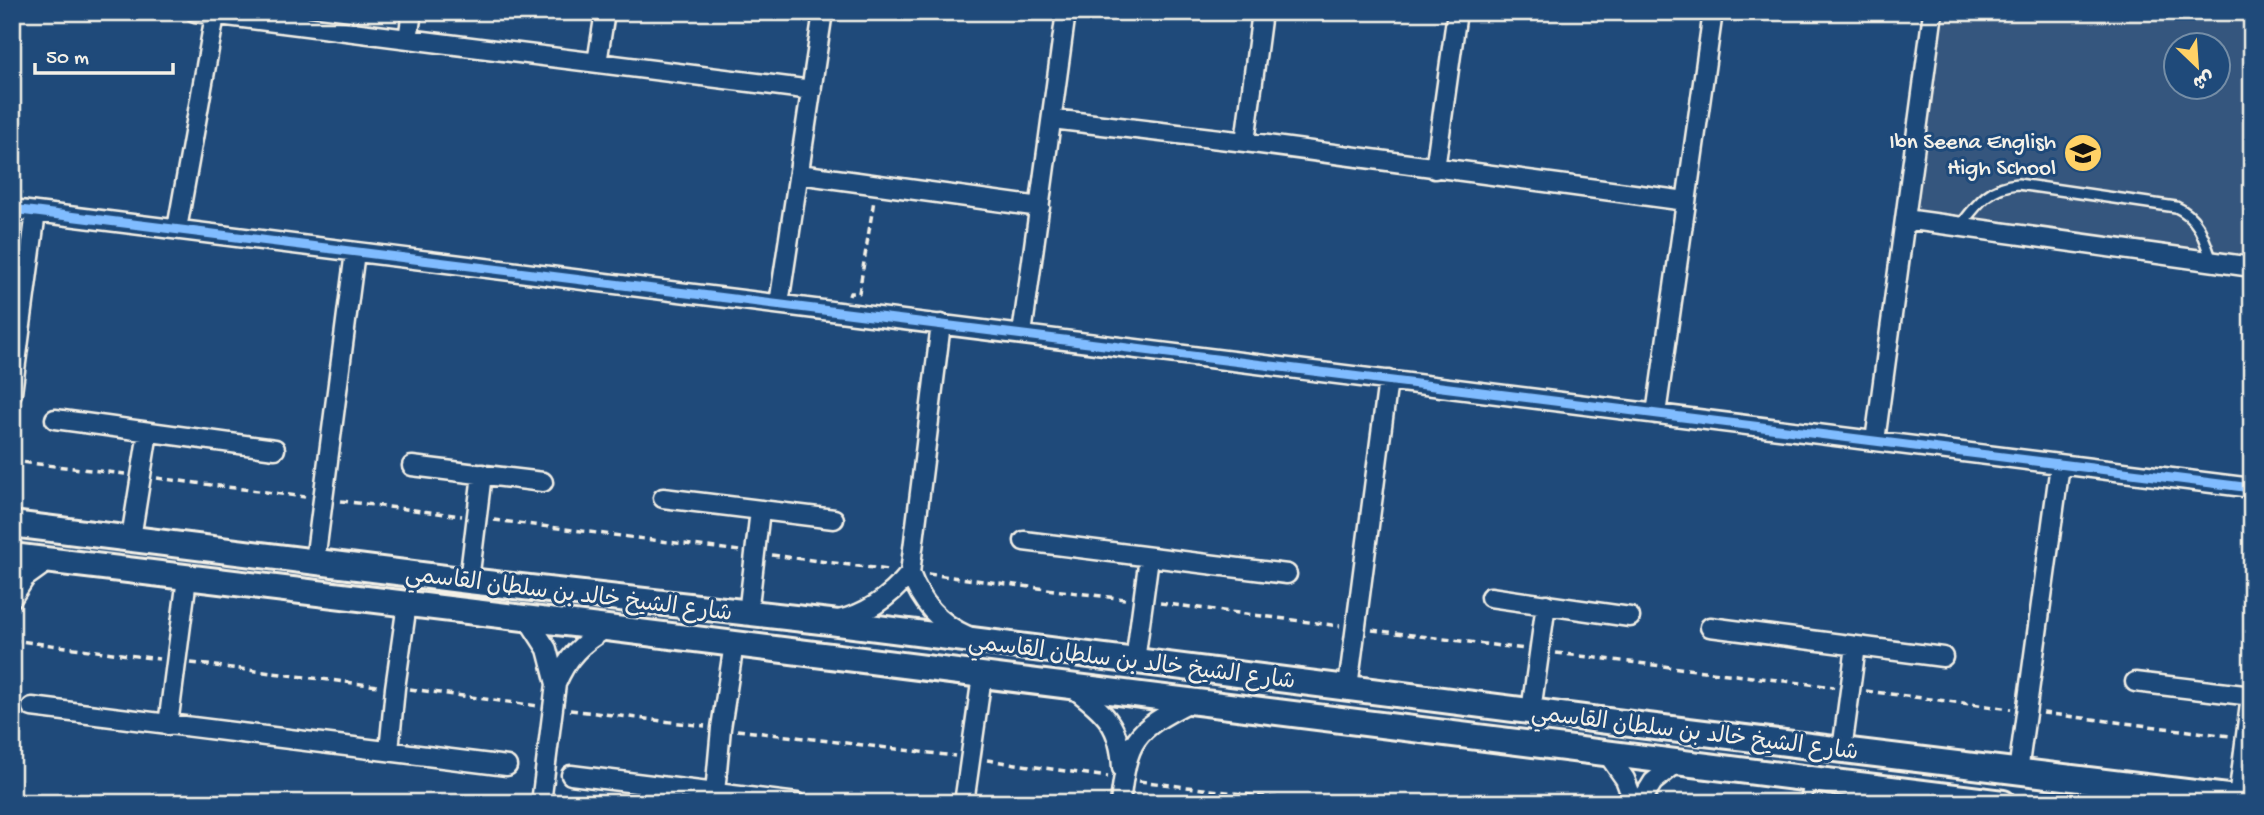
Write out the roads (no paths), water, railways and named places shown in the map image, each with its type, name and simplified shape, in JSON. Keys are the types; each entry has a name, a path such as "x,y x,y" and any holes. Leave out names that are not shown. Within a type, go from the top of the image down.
{"main road":[{"name":"شارع الشيخ خالد بن سلطان القاسمي","path":"12,524 469,581 830,622 1639,726 2245,799"},
{"name":"شارع الشيخ خالد بن سلطان القاسمي","path":"12,556 2003,803"},
{"path":"1558,746 1578,738 1631,741 1639,735 1639,726"}],"street":[{"path":"195,12 812,90"},
{"path":"408,39 412,12"},
{"path":"597,63 605,12"},
{"path":"779,304 824,12"},
{"path":"1022,334 1066,12"},
{"path":"1245,142 1262,12"},
{"path":"1435,169 1457,12"},
{"path":"1656,414 1713,12"},
{"path":"1875,441 1933,12"},
{"path":"177,229 215,15"},
{"path":"1052,119 1686,201"},
{"path":"799,173 1040,207"},
{"path":"12,209 2252,488"},
{"path":"12,393 36,212"},
{"path":"1905,219 2252,267"},
{"path":"315,561 355,252"},
{"path":"941,324 910,573 917,591 935,614 958,632 976,640"},
{"path":"1348,687 1388,380"},
{"path":"55,419 275,449"},
{"path":"131,538 148,432"},
{"path":"2018,772 2060,465"},
{"path":"412,466 543,482"},
{"path":"469,581 482,474"},
{"path":"663,498 835,519"},
{"path":"748,614 760,510"},
{"path":"1024,541 1287,574"},
{"path":"1135,661 1149,556"},
{"path":"12,598 25,578 50,560"},
{"path":"830,622 850,618 867,610 883,600 910,573"},
{"path":"168,725 187,579"},
{"path":"1490,597 1630,617"},
{"path":"389,751 407,604"},
{"path":"1531,711 1546,604"},
{"path":"527,618 547,649 556,684"},
{"path":"541,803 556,684 562,668 574,651 607,628"},
{"path":"1710,628 1943,657"},
{"path":"715,793 734,644"},
{"path":"1842,750 1856,646"},
{"path":"964,803 982,676"},
{"path":"2135,682 2251,696 2245,799"},
{"path":"1072,687 1097,707 1114,727 1121,751 1123,779"},
{"path":"1120,803 1123,779 1139,734 1159,718 1190,702"},
{"path":"32,707 507,766"},
{"path":"1606,752 1625,779 1634,803"},
{"path":"1640,803 1653,782 1678,762"},
{"path":"571,775 797,803"}],"lane":[{"path":"1960,226 1984,195 1994,189 2018,184 2176,207 2193,218 2212,261"},
{"path":"1806,803 1809,778"}],"place":[{"name":"Ibn Seena English High School","path":"2083,153"}]}
